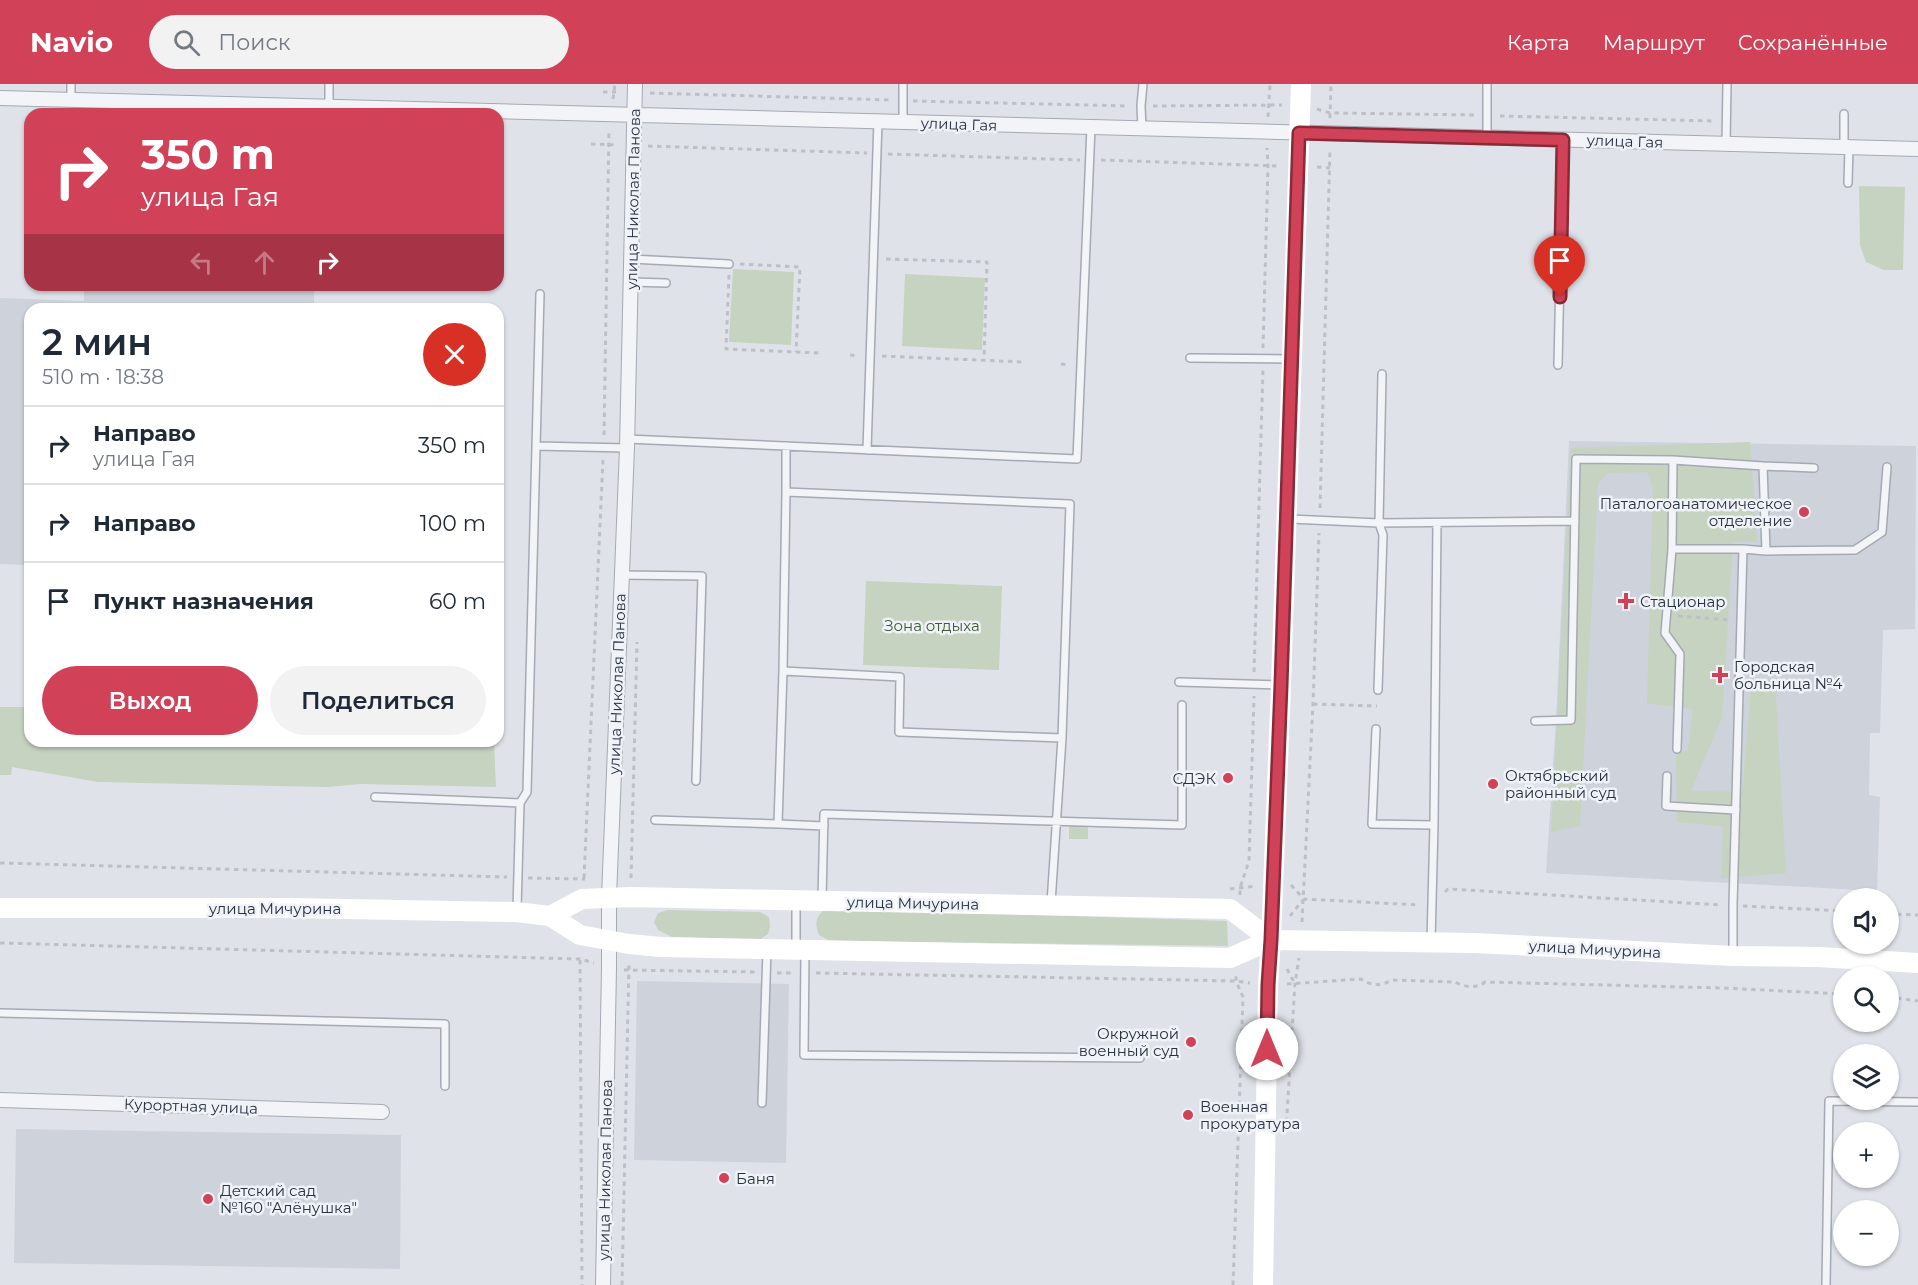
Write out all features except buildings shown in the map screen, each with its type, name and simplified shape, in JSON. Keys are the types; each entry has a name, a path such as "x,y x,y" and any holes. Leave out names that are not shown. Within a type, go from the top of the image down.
{"main road":[{"path":"1263,1285 1268,985 1281,685 1300,94"},
{"name":"улица Мичурина","path":"550,916 582,899 609,897 1230,909 1271,940"},
{"name":"улица Мичурина","path":"0,908 290,908 516,912 550,916 580,935 629,944 800,950 1230,958 1271,940 1431,941 1918,963"}],"street":[{"name":"улица Николая Панова","path":"603,1285 609,897 627,444 635,88"},
{"name":"улица Гая","path":"0,98 400,108"},
{"name":"улица Гая","path":"504,111 1918,149"},
{"name":"Курортная улица","path":"0,1100 382,1112"}],"lane":[{"path":"71,84 71,100"},
{"path":"329,84 329,106"},
{"path":"903,84 903,122"},
{"path":"1142,128 1143,84"},
{"path":"1487,84 1487,138"},
{"path":"1726,144 1727,84"},
{"path":"1844,114 1848,183"},
{"path":"867,450 878,121"},
{"path":"536,446 604,447 627,444 786,446 1077,459 1091,127"},
{"path":"1558,365 1563,140"},
{"path":"631,259 729,264"},
{"path":"631,282 666,283"},
{"path":"516,912 520,803 527,792 540,294"},
{"path":"1190,358 1292,358"},
{"path":"1378,690 1383,535 1380,523 1383,374"},
{"path":"778,824 786,446"},
{"path":"1535,721 1570,720 1576,459 1673,460 1814,468"},
{"path":"1673,460 1672,549 1665,633 1680,654 1677,749"},
{"path":"1763,466 1766,551"},
{"path":"1672,549 1855,550 1882,532 1887,467"},
{"path":"786,492 1070,504 1062,738 1051,906"},
{"path":"1286,519 1380,523 1575,521"},
{"path":"1431,941 1437,523"},
{"path":"1733,956 1732,905 1743,549"},
{"path":"622,575 702,576 696,782"},
{"path":"783,671 900,677 899,732 1062,738"},
{"path":"1179,682 1281,685"},
{"path":"822,901 824,814 1182,825 1182,705"},
{"path":"1376,729 1372,824 1434,825"},
{"path":"1667,776 1666,806 1736,810"},
{"path":"375,796 520,803"},
{"path":"655,820 824,826"},
{"path":"796,901 804,1055 1140,1058"},
{"path":"762,1103 767,949"},
{"path":"0,1013 445,1024 445,1086"},
{"path":"1826,1285 1829,1101 1918,1102"}],"path":[{"path":"582,899 604,447 609,145 615,84"},
{"path":"651,84 651,93"},
{"path":"1286,1135 1295,983 1301,941 1313,704 1331,84"},
{"path":"603,92 635,88 651,93 1141,106 1270,106 1300,94 1330,113 1726,122"},
{"path":"649,146 650,115"},
{"path":"591,144 1330,168"},
{"path":"873,258 987,262 984,360"},
{"path":"796,352 800,267 729,264 726,349 819,353"},
{"path":"850,355 1024,362"},
{"path":"1667,616 1740,621"},
{"path":"631,897 637,634"},
{"path":"1313,704 1377,706"},
{"path":"1899,914 1918,915"},
{"path":"580,935 582,1285"},
{"path":"622,1285 629,944"},
{"path":"1899,998 1918,1001"}],"shaded area":[{"path":"84,291 314,291 314,303 24,303 24,565 0,564 0,298 84,301"},
{"name":"Городская больница №4","path":"1569,441 1916,446 1915,629 1883,630 1880,733 1870,733 1869,795 1880,797 1877,888 1833,889 1546,873 1556,720"},
{"path":"637,981 789,984 786,1163 634,1160"},
{"name":"Детский сад №160 \"Алёнушка\"","path":"16,1129 401,1135 400,1269 14,1263"}],"green space":[{"path":"1859,186 1905,187 1903,270 1884,270 1866,262 1860,245"},
{"path":"733,269 794,272 791,345 729,342"},
{"path":"905,274 985,278 982,350 902,346"},
{"path":"1750,442 1757,542 1733,542 1722,717 1691,791 1742,792 1752,679 1775,680 1786,873 1721,878 1723,826 1677,822 1676,755 1688,750 1693,709 1647,703 1653,487 1647,472 1607,473 1598,484 1580,826 1551,832 1571,448"},
{"name":"Зона отдыха","path":"866,581 1002,586 999,670 863,665"},
{"path":"0,707 24,707 24,747 494,747 496,787 360,784 328,787 98,782 12,767 11,775 0,775"},
{"path":"1069,826 1088,826 1088,839 1069,839"},
{"path":"827,908 1227,921 1228,946 830,941 819,935 817,926 818,917"},
{"path":"668,910 760,912 769,917 770,927 768,934 759,940 672,937 658,930 654,922 658,913"}],"place":[{"name":"Паталогоанатомическое отделение","path":"1804,512"},
{"name":"Стационар","path":"1626,601"},
{"name":"Городская больница №4","path":"1720,675"},
{"name":"СДЭК","path":"1228,778"},
{"name":"Октябрьский районный суд","path":"1493,784"},
{"name":"Окружной военный суд","path":"1191,1042"},
{"name":"Военная прокуратура","path":"1188,1115"},
{"name":"Баня","path":"724,1178"},
{"name":"Детский сад №160 \"Алёнушка\"","path":"208,1199"}],"route":[{"path":"1267,1049 1299,133 1563,140 1560,297"}]}
